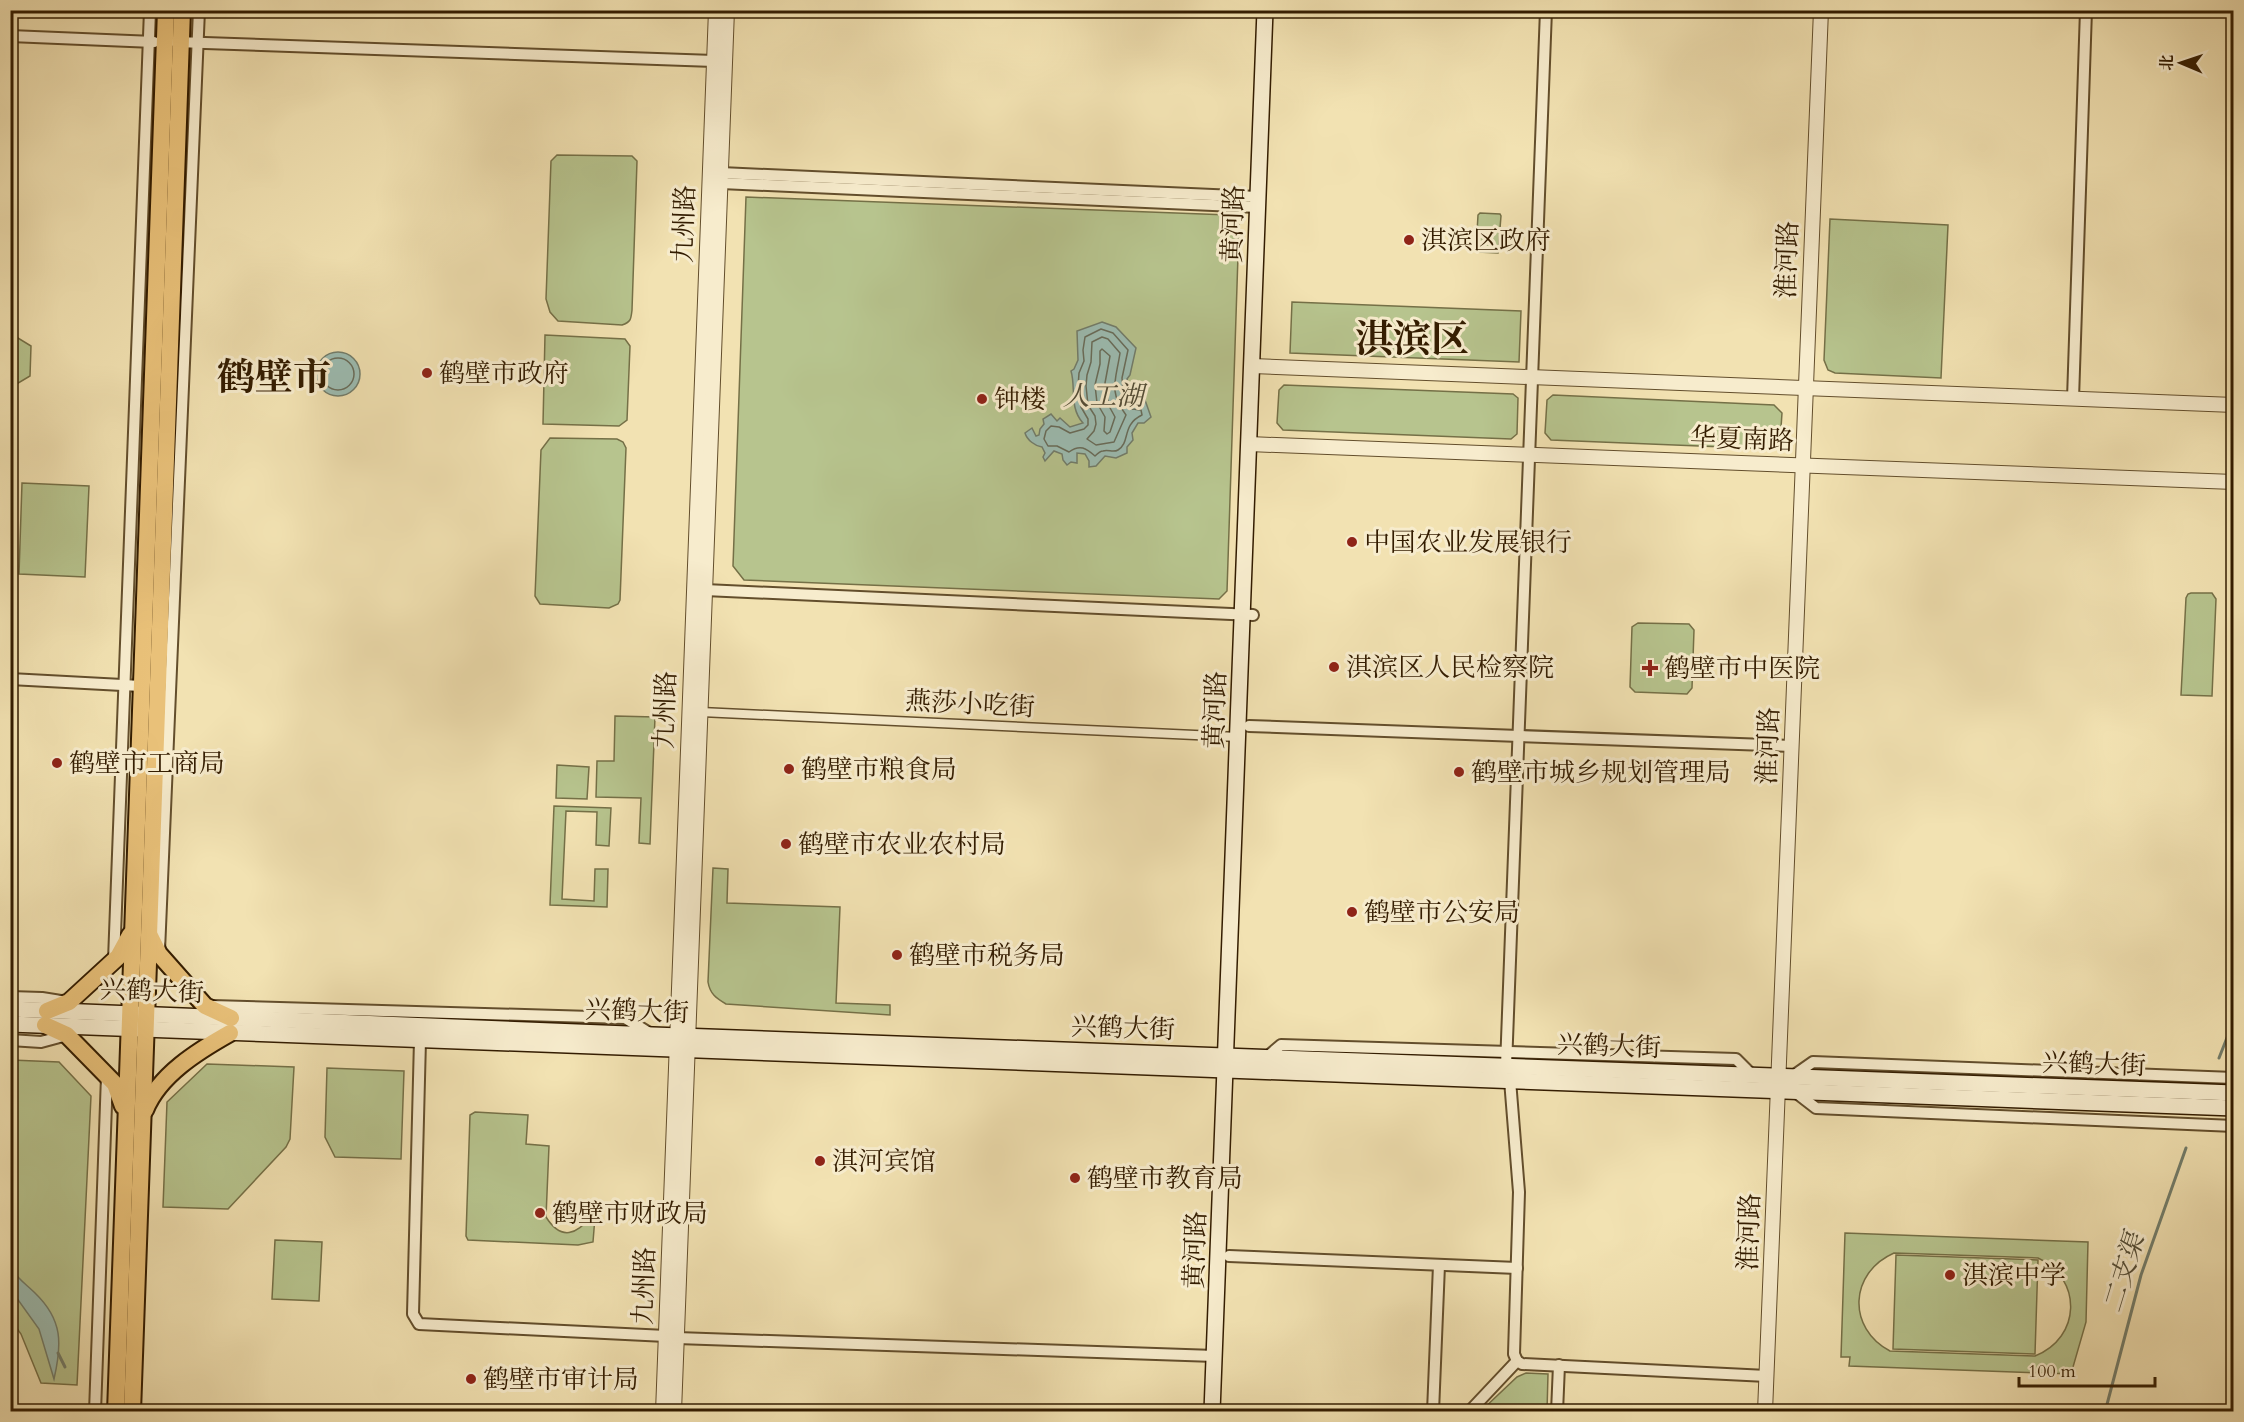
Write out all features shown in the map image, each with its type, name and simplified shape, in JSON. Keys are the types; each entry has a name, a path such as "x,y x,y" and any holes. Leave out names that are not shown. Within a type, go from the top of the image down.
{"main road":[{"path":"116,1412 138,1022 173,42 166,10"},
{"path":"134,1118 155,1090 231,1025 205,1006 141,931 133,685 173,42 182,10"},
{"name":"黄河路","path":"1257,367 1258,202 1265,10"},
{"name":"黄河路","path":"1212,1412 1249,726 1248,615 1254,444 1275,10"},
{"name":"黄河路","path":"1223,1412 1229,1256 1238,737 1248,615"},
{"path":"132,1412 134,1118 115,1084 68,1035 46,1018 69,1002 114,961 141,931"},
{"name":"兴鹤大街","path":"10,1009 46,1018 231,1025 653,1035 682,1043"},
{"name":"兴鹤大街","path":"10,1024 46,1018"},
{"name":"兴鹤大街","path":"231,1025 420,1040 682,1043 1231,1063 1507,1066 2234,1108"},
{"name":"兴鹤大街","path":"1231,1063 1267,1058 1752,1075 1786,1083 2234,1094"}],"street":[{"path":"150,10 173,42 159,954"},
{"path":"173,42 199,10"},
{"name":"九州路","path":"663,1412 671,1337 716,10"},
{"name":"九州路","path":"682,1043 701,712 727,10"},
{"path":"1546,10 1507,1066 1519,1192 1514,1354 1517,1361 1522,1364 1767,1376"},
{"name":"淮河路","path":"1766,1412 1786,1083 1792,746 1821,10"},
{"path":"2073,399 2086,10"},
{"path":"10,36 714,61"},
{"path":"721,178 1258,202"},
{"name":"华夏南路","path":"1257,367 2234,405"},
{"name":"华夏南路","path":"1254,444 2234,482"},
{"path":"705,590 1248,615"},
{"path":"10,679 133,685 114,961"},
{"name":"燕莎小吃街","path":"701,712 1238,737"},
{"path":"1249,726 1792,746"},
{"path":"10,997 69,1002"},
{"path":"205,1006 625,1018 653,1035"},
{"path":"10,1040 41,1041 68,1035"},
{"path":"420,1040 413,1314 419,1324 671,1337 1215,1356"},
{"path":"2234,1078 1813,1062 1786,1083 1816,1108 2234,1126"},
{"path":"96,1412 107,1076"},
{"path":"1229,1256 1517,1268"},
{"path":"1433,1412 1439,1265"},
{"name":"九州路","path":"671,1337 674,1412"},
{"path":"1469,1412 1517,1361"},
{"path":"1557,1412 1559,1365"}],"green space":[{"path":"557,155 632,156 637,161 632,310 630,320 625,324 558,321 550,312 546,299 551,161"},
{"path":"746,197 1229,215 1239,225 1227,591 1219,599 744,580 733,566"},
{"path":"1480,213 1500,214 1501,216 1498,253 1476,250"},
{"path":"1830,219 1948,225 1941,378 1835,373 1828,370 1824,360"},
{"path":"1292,302 1521,311 1519,362 1290,353"},
{"path":"545,335 625,339 630,346 627,420 619,426 543,424"},
{"path":"11,337 18,338 31,346 30,376 15,385 11,384"},
{"path":"1284,385 1513,394 1518,398 1517,434 1511,439 1283,430 1277,423 1279,390"},
{"path":"1553,395 1774,405 1782,413 1780,442 1773,449 1551,440 1545,433 1547,400"},
{"path":"550,438 617,439 623,442 626,448 620,600 618,604 609,608 540,604 535,596 541,450"},
{"path":"22,483 89,486 85,577 19,574"},
{"path":"2191,593 2212,593 2216,599 2212,696 2181,695 2186,598"},
{"path":"1638,623 1689,624 1694,630 1692,688 1687,694 1635,692 1630,687 1632,627"},
{"path":"615,716 655,717 650,844 639,843 641,798 596,797 597,761 614,761"},
{"path":"557,765 589,767 587,799 556,798"},
{"path":"554,806 611,808 609,846 596,845 597,812 566,811 562,899 594,901 595,869 608,869 607,907 550,905"},
{"path":"713,868 728,869 727,903 840,907 836,1003 890,1005 890,1015 726,1004 716,998 708,982"},
{"path":"11,1060 59,1062 91,1096 77,1385 41,1383 21,1334 11,1320"},
{"path":"207,1064 294,1067 290,1139 286,1147 228,1209 163,1207 167,1102"},
{"path":"327,1068 404,1071 401,1159 335,1157 325,1137"},
{"path":"475,1112 528,1115 526,1144 549,1146 546,1217 557,1230 569,1232 581,1227 592,1215 595,1217 593,1242 578,1245 468,1240 466,1236 470,1115"},
{"path":"1845,1233 2088,1242 2086,1322 2071,1374 1849,1366 1850,1357 1841,1357","holes":["1894,1253 2038,1258 2053,1268 2063,1280 2069,1293 2071,1308 2068,1323 2061,1336 2050,1347 2035,1356 1890,1351 1876,1341 1866,1329 1859,1301 1862,1287 1868,1274 1879,1262"]},
{"path":"275,1240 322,1242 319,1301 272,1299"},
{"path":"1896,1255 2038,1260 2035,1354 1893,1349"},
{"path":"1526,1373 1548,1374 1547,1411 1481,1411 1517,1377"}],"water":[{"name":"人工湖","path":"1102,322 1116,327 1136,348 1127,379 1130,399 1135,404 1145,400 1151,417 1144,423 1138,423 1132,433 1133,440 1127,447 1127,453 1116,458 1105,456 1096,466 1089,467 1085,454 1077,453 1077,463 1071,462 1067,465 1062,454 1054,451 1045,461 1042,447 1032,442 1025,433 1032,428 1036,436 1039,435 1044,424 1043,419 1051,414 1057,421 1060,418 1070,427 1083,423 1074,404 1071,371 1078,360 1077,331"},
{"path":"338,352 353,359 360,374 353,389 338,396 323,389 316,374 323,359"},
{"path":"10,1266 44,1303 55,1323 59,1344 54,1379 39,1329 11,1290"}],"waterway":[{"name":"二支渠","path":"2219,1058 2234,1020"},
{"name":"二支渠","path":"2105,1412 2141,1275 2186,1148"},
{"path":"58,1353 65,1367"}],"place":[{"name":"淇滨区政府","path":"1409,240"},
{"name":"鹤壁市政府","path":"427,373"},
{"name":"钟楼","path":"982,399"},
{"name":"中国农业发展银行","path":"1352,542"},
{"name":"淇滨区人民检察院","path":"1334,667"},
{"name":"鹤壁市中医院","path":"1650,668"},
{"name":"鹤壁市工商局","path":"57,763"},
{"name":"鹤壁市粮食局","path":"789,769"},
{"name":"鹤壁市城乡规划管理局","path":"1459,772"},
{"name":"鹤壁市农业农村局","path":"786,844"},
{"name":"鹤壁市公安局","path":"1352,912"},
{"name":"鹤壁市税务局","path":"897,955"},
{"name":"淇河宾馆","path":"820,1161"},
{"name":"鹤壁市教育局","path":"1075,1178"},
{"name":"鹤壁市财政局","path":"540,1213"},
{"name":"淇滨中学","path":"1950,1275"},
{"name":"鹤壁市审计局","path":"471,1379"}],"district":[{"name":"淇滨区","path":"1412,340"},
{"name":"鹤壁市","path":"274,378"}]}
